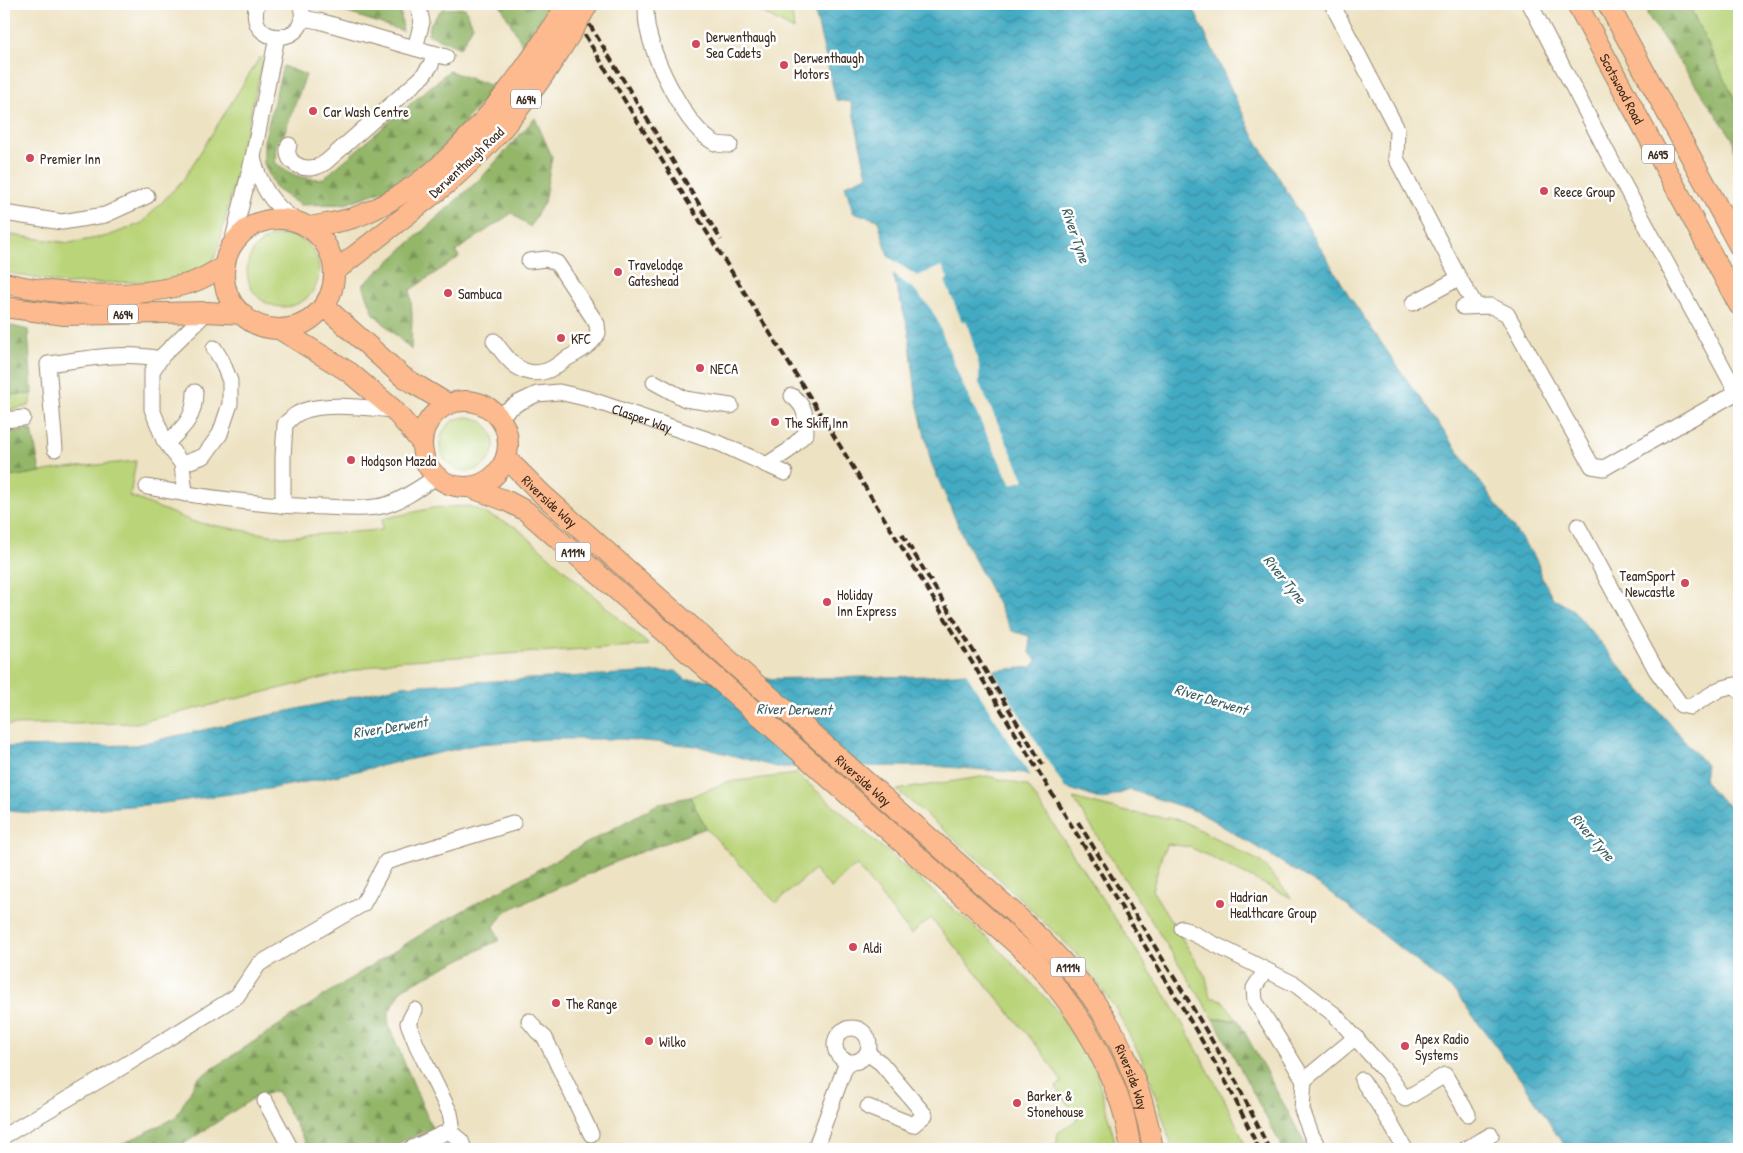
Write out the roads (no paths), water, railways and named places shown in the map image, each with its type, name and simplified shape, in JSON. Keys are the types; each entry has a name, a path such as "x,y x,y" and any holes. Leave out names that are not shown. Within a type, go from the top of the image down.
{"main road":[{"name":"A694","path":"4,283 72,294 145,292 189,284 228,256 241,234 257,223 275,218 302,224 354,217 381,206 405,192 443,175 471,135 510,88 543,43 567,4"},
{"name":"Derwenthaugh Road","path":"335,271 443,175 484,149 528,97 556,57 588,4"},
{"name":"Scotswood Road","path":"1577,4 1739,305"},
{"name":"Scotswood Road","path":"1608,4 1739,246"},
{"path":"279,329 293,327 310,319 324,306 334,283 335,271 329,254 302,224"},
{"name":"A694","path":"228,256 226,286 232,300 243,314 260,325 279,329"},
{"path":"324,306 402,377 448,404"},
{"name":"A694","path":"4,307 65,315 208,312 243,314"},
{"path":"279,329 349,372 394,410 421,442"},
{"path":"436,477 424,458 421,442 426,427 435,412 448,404 463,401 479,403 498,416 506,427 509,437 507,460 498,472 485,483 469,488"},
{"name":"Riverside Way","path":"507,460 543,496 1013,912 1055,953 1093,999 1122,1050 1142,1101 1153,1149"},
{"name":"A1114","path":"436,477 454,486 469,488"},
{"name":"Riverside Way","path":"469,488 507,501 526,511 1032,958 1070,1002 1102,1056 1121,1106 1132,1149"}],"street":[{"path":"257,4 255,18 258,25 270,36 277,38 294,32 298,27 301,11 319,21 440,55 421,78 326,162 311,168 293,163 287,155 290,145"},
{"path":"415,48 422,22 418,4"},
{"path":"646,4 648,30 657,57 674,95 697,130 717,144 730,145"},
{"path":"1332,4 1397,129 1396,158 1459,278 1470,306 1491,306 1507,314 1592,466 1604,468 1738,392 1621,179 1530,4"},
{"path":"228,256 253,157 277,38"},
{"path":"253,157 259,178 272,200 285,213 302,224"},
{"path":"4,213 62,222 105,216 147,196"},
{"path":"494,341 510,362 518,369 533,373 547,371 591,344 598,333 597,324 557,263 546,259 529,261"},
{"path":"1413,303 1459,278"},
{"path":"185,494 182,464 167,443 152,409 152,371 162,357 208,312"},
{"path":"182,464 204,456 220,434 230,404 230,381 222,361 214,348"},
{"path":"55,449 48,364 98,357 143,355 162,357"},
{"path":"654,382 685,399 731,406"},
{"path":"167,443 188,421 195,406 195,392"},
{"name":"Clasper Way","path":"498,416 537,394 559,392 589,399 721,444 785,473"},
{"path":"766,465 788,451 806,433 802,404 792,396"},
{"path":"283,506 282,457 285,424 296,414 311,408 349,407 394,410"},
{"path":"4,420 23,418"},
{"path":"147,486 185,494 283,506 354,508 386,505 417,490 436,477"},
{"path":"1578,526 1656,670 1680,705 1690,707 1720,689 1735,685 1739,691"},
{"path":"4,1136 117,1070 237,996 259,964 363,904 386,862 513,822"},
{"path":"1182,928 1296,985 1335,1015 1387,1073 1405,1099"},
{"path":"1265,971 1254,988 1255,1001 1304,1080 1302,1110 1319,1149"},
{"path":"410,1149 449,1131 452,1124 450,1113 417,1046 408,1023 415,1010"},
{"path":"529,1020 545,1038 591,1134"},
{"path":"847,1029 858,1029 864,1034 869,1045 867,1053 861,1060 847,1062 839,1058 834,1045 838,1034 847,1029"},
{"path":"1304,1080 1356,1037"},
{"path":"867,1053 881,1063 924,1115 913,1124 868,1108"},
{"path":"815,1149 847,1062"},
{"path":"1385,1114 1445,1074 1468,1114"},
{"path":"1362,1080 1385,1114 1405,1149"},
{"path":"265,1101 291,1149"},
{"path":"449,1131 460,1141 464,1149"},
{"path":"1466,1149 1491,1135"}],"water":[{"path":"813,4 1191,4 1251,131 1350,297 1411,386 1538,562 1540,574 1553,598 1573,610 1706,765 1704,779 1712,791 1739,815 1739,1149 1566,1149 1527,1088 1455,992 1327,890 1199,812 1130,790 1102,800 1024,773 934,766 776,767 697,746 623,739 548,739 479,744 317,780 268,789 157,804 36,813 4,811 4,747 135,745 401,686 676,671 686,680 932,676 1032,667 1037,661 1030,653 1029,636 1012,631 964,539 931,462 917,402 908,328 878,220 853,212 845,185 867,176 851,102 836,100"}],"railway":[{"path":"566,4 823,418 1184,1010 1229,1087 1259,1149"},
{"path":"577,4 721,240"},
{"path":"902,534 1043,765"},
{"path":"1078,822 1237,1083 1269,1149"}],"place":[{"name":"Derwenthaugh Sea Cadets","path":"696,44"},
{"name":"Derwenthaugh Motors","path":"784,65"},
{"name":"Car Wash Centre","path":"313,111"},
{"name":"Premier Inn","path":"30,158"},
{"name":"Reece Group","path":"1544,191"},
{"name":"Travelodge Gateshead","path":"618,272"},
{"name":"Sambuca","path":"448,293"},
{"name":"KFC","path":"561,338"},
{"name":"NECA","path":"700,368"},
{"name":"The Skiff Inn","path":"775,422"},
{"name":"Hodgson Mazda","path":"351,460"},
{"name":"TeamSport Newcastle","path":"1685,583"},
{"name":"Holiday Inn Express","path":"827,602"},
{"name":"Hadrian Healthcare Group","path":"1220,904"},
{"name":"Aldi","path":"853,947"},
{"name":"The Range","path":"556,1003"},
{"name":"Wilko","path":"649,1041"},
{"name":"Apex Radio Systems","path":"1405,1046"},
{"name":"Barker & Stonehouse","path":"1017,1103"}],"water label":[{"name":"River Tyne","path":"1076,235"},
{"name":"River Tyne","path":"1285,579"},
{"name":"River Derwent","path":"1211,699"},
{"name":"River Derwent","path":"794,709"},
{"name":"River Derwent","path":"390,727"},
{"name":"River Tyne","path":"1593,837"}]}
